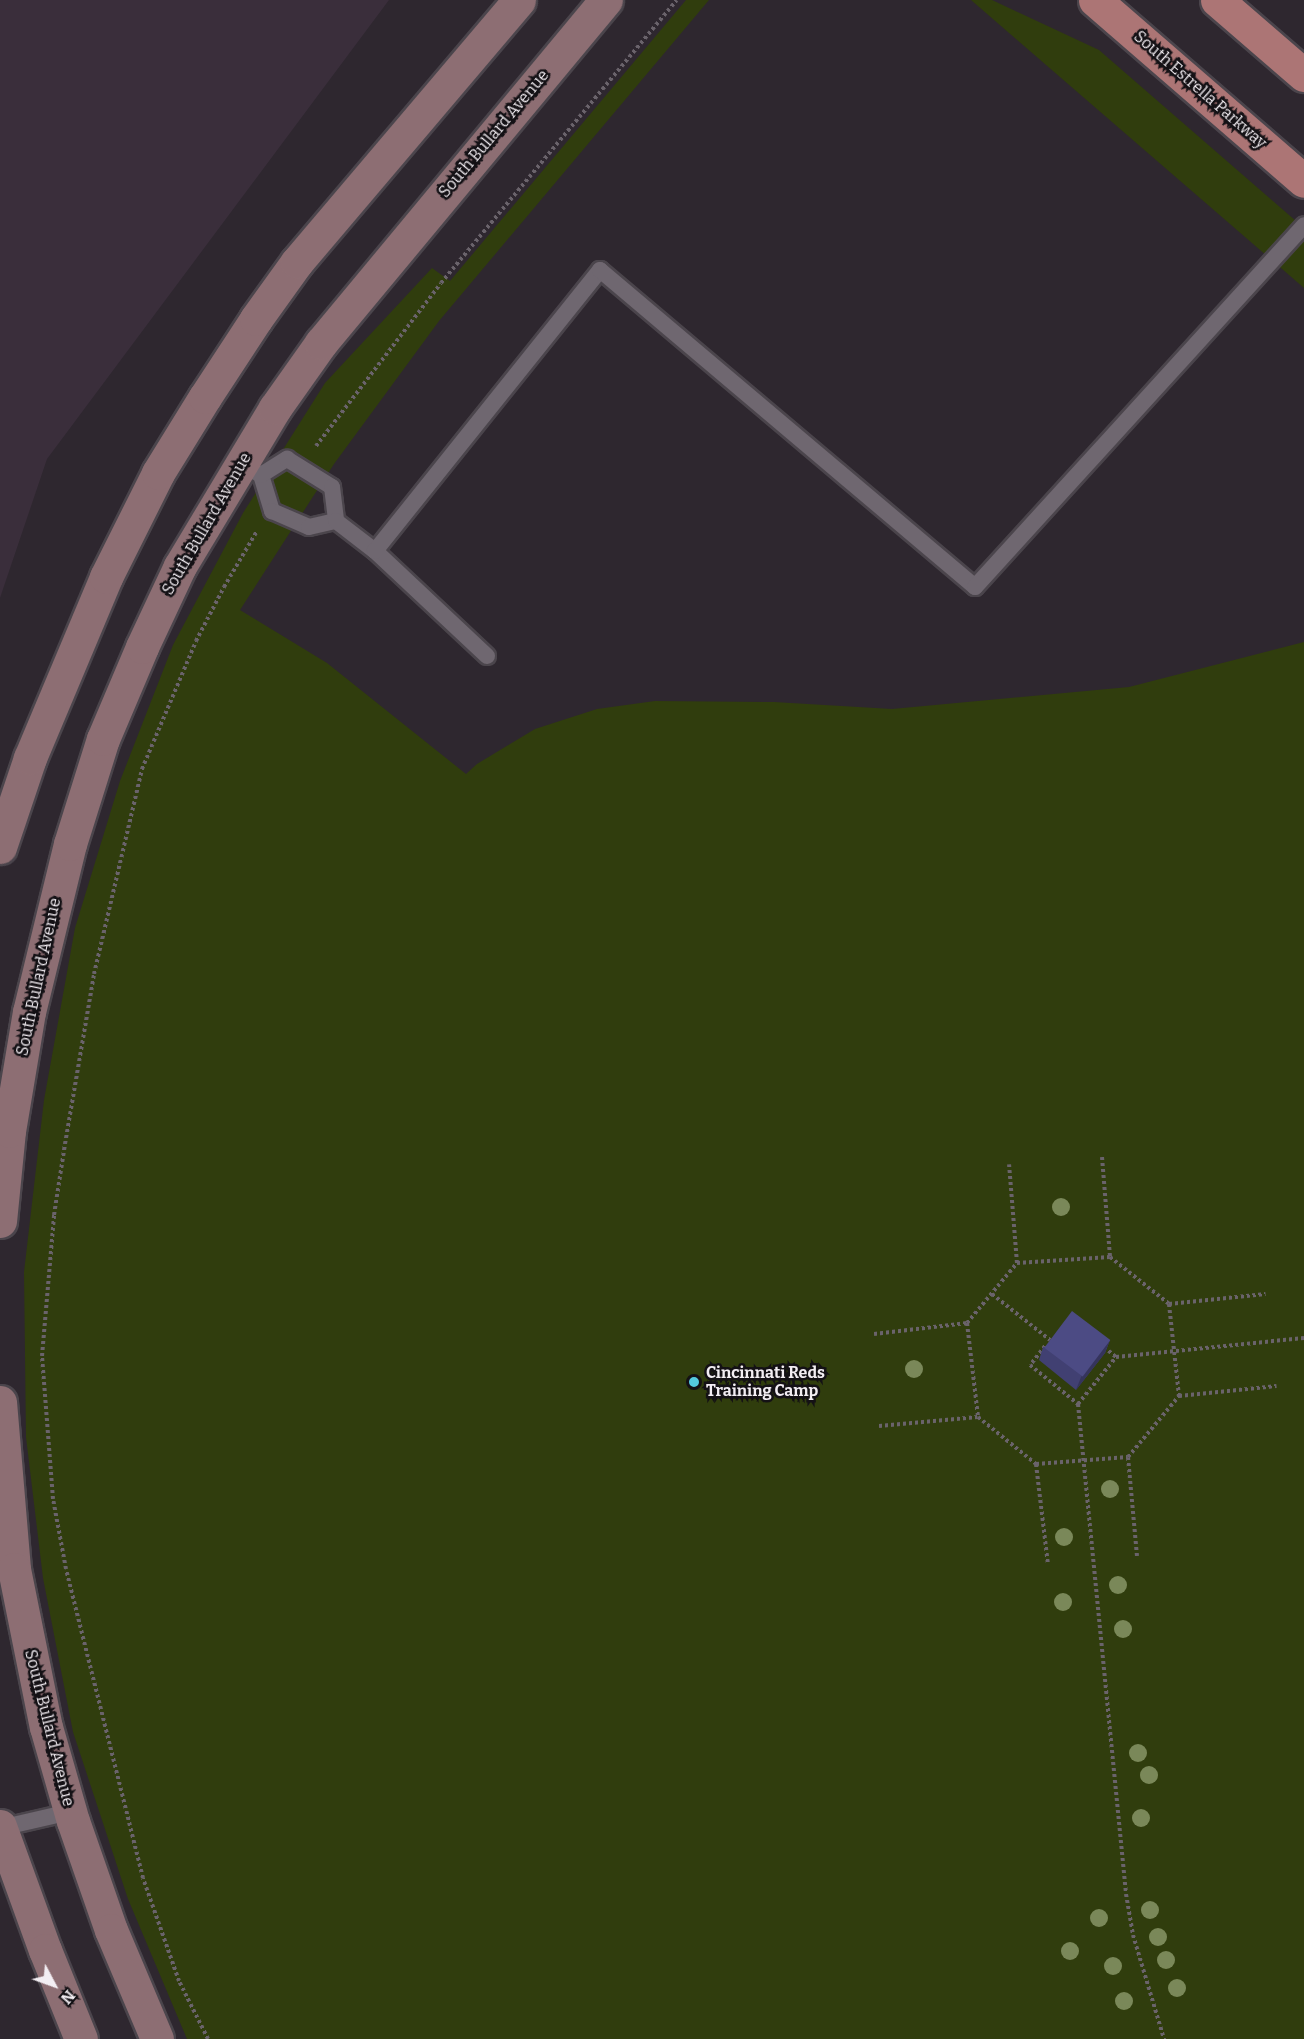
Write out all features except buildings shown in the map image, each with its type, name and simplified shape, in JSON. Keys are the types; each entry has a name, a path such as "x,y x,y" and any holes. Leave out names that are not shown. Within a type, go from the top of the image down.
{"main road":[{"path":"0,847 30,758 106,577 158,473 256,319 297,262 519,0"},
{"name":"South Bullard Avenue","path":"0,1221 9,1131 29,1012 70,844 100,749 142,647 180,566 251,470 275,408 328,334 606,0"},
{"name":"South Estrella Parkway","path":"1095,0 1304,181"},
{"path":"1217,0 1304,75"},
{"name":"South Bullard Avenue","path":"0,1402 16,1581 46,1727 70,1812 111,1930 157,2039"},
{"path":"0,1828 81,2039"}],"lane":[{"path":"375,551 600,270 975,587 1304,225"},
{"path":"336,521 309,527 272,511 251,470 287,459 332,487 336,521 375,551 487,656"},
{"path":"0,1828 70,1812"}],"path":[{"path":"302,469 318,443 441,283 677,0"},
{"path":"208,2039 179,1981 143,1878 66,1569 51,1489 42,1356 54,1215 65,1143 94,974 142,769 166,707 201,632 224,587 272,511"},
{"path":"1102,1157 1110,1257"},
{"path":"874,1334 967,1323 1017,1263 1009,1164"},
{"path":"1017,1263 1110,1257 1169,1304 1265,1294"},
{"path":"992,1294 1050,1340"},
{"path":"1169,1304 1179,1396"},
{"path":"967,1323 978,1417"},
{"path":"1056,1332 1030,1365 1078,1404"},
{"path":"1100,1344 1116,1357 1304,1338"},
{"path":"1116,1357 1078,1404 1126,1894 1133,1935 1164,2039"},
{"path":"1137,1556 1128,1457 1179,1396 1276,1386"},
{"path":"879,1426 978,1417 1036,1464 1128,1457"},
{"path":"1036,1464 1048,1564"}],"shaded area":[{"path":"0,0 389,0 47,459 0,598"}],"green space":[{"name":"Cincinnati Reds Training Camp","path":"686,0 709,0 439,321 334,464 240,610 327,663 466,774 477,764 535,729 597,709 655,701 774,702 892,709 1129,687 1304,642 1304,2039 187,2039 128,1899 73,1732 43,1578 26,1437 24,1272 44,1100 75,928 120,781 173,645 243,513 325,383 432,268 450,281"},
{"path":"971,0 992,0 1099,50 1304,228 1304,288"}],"place":[{"name":"Cincinnati Reds Training Camp","path":"694,1382"}]}
